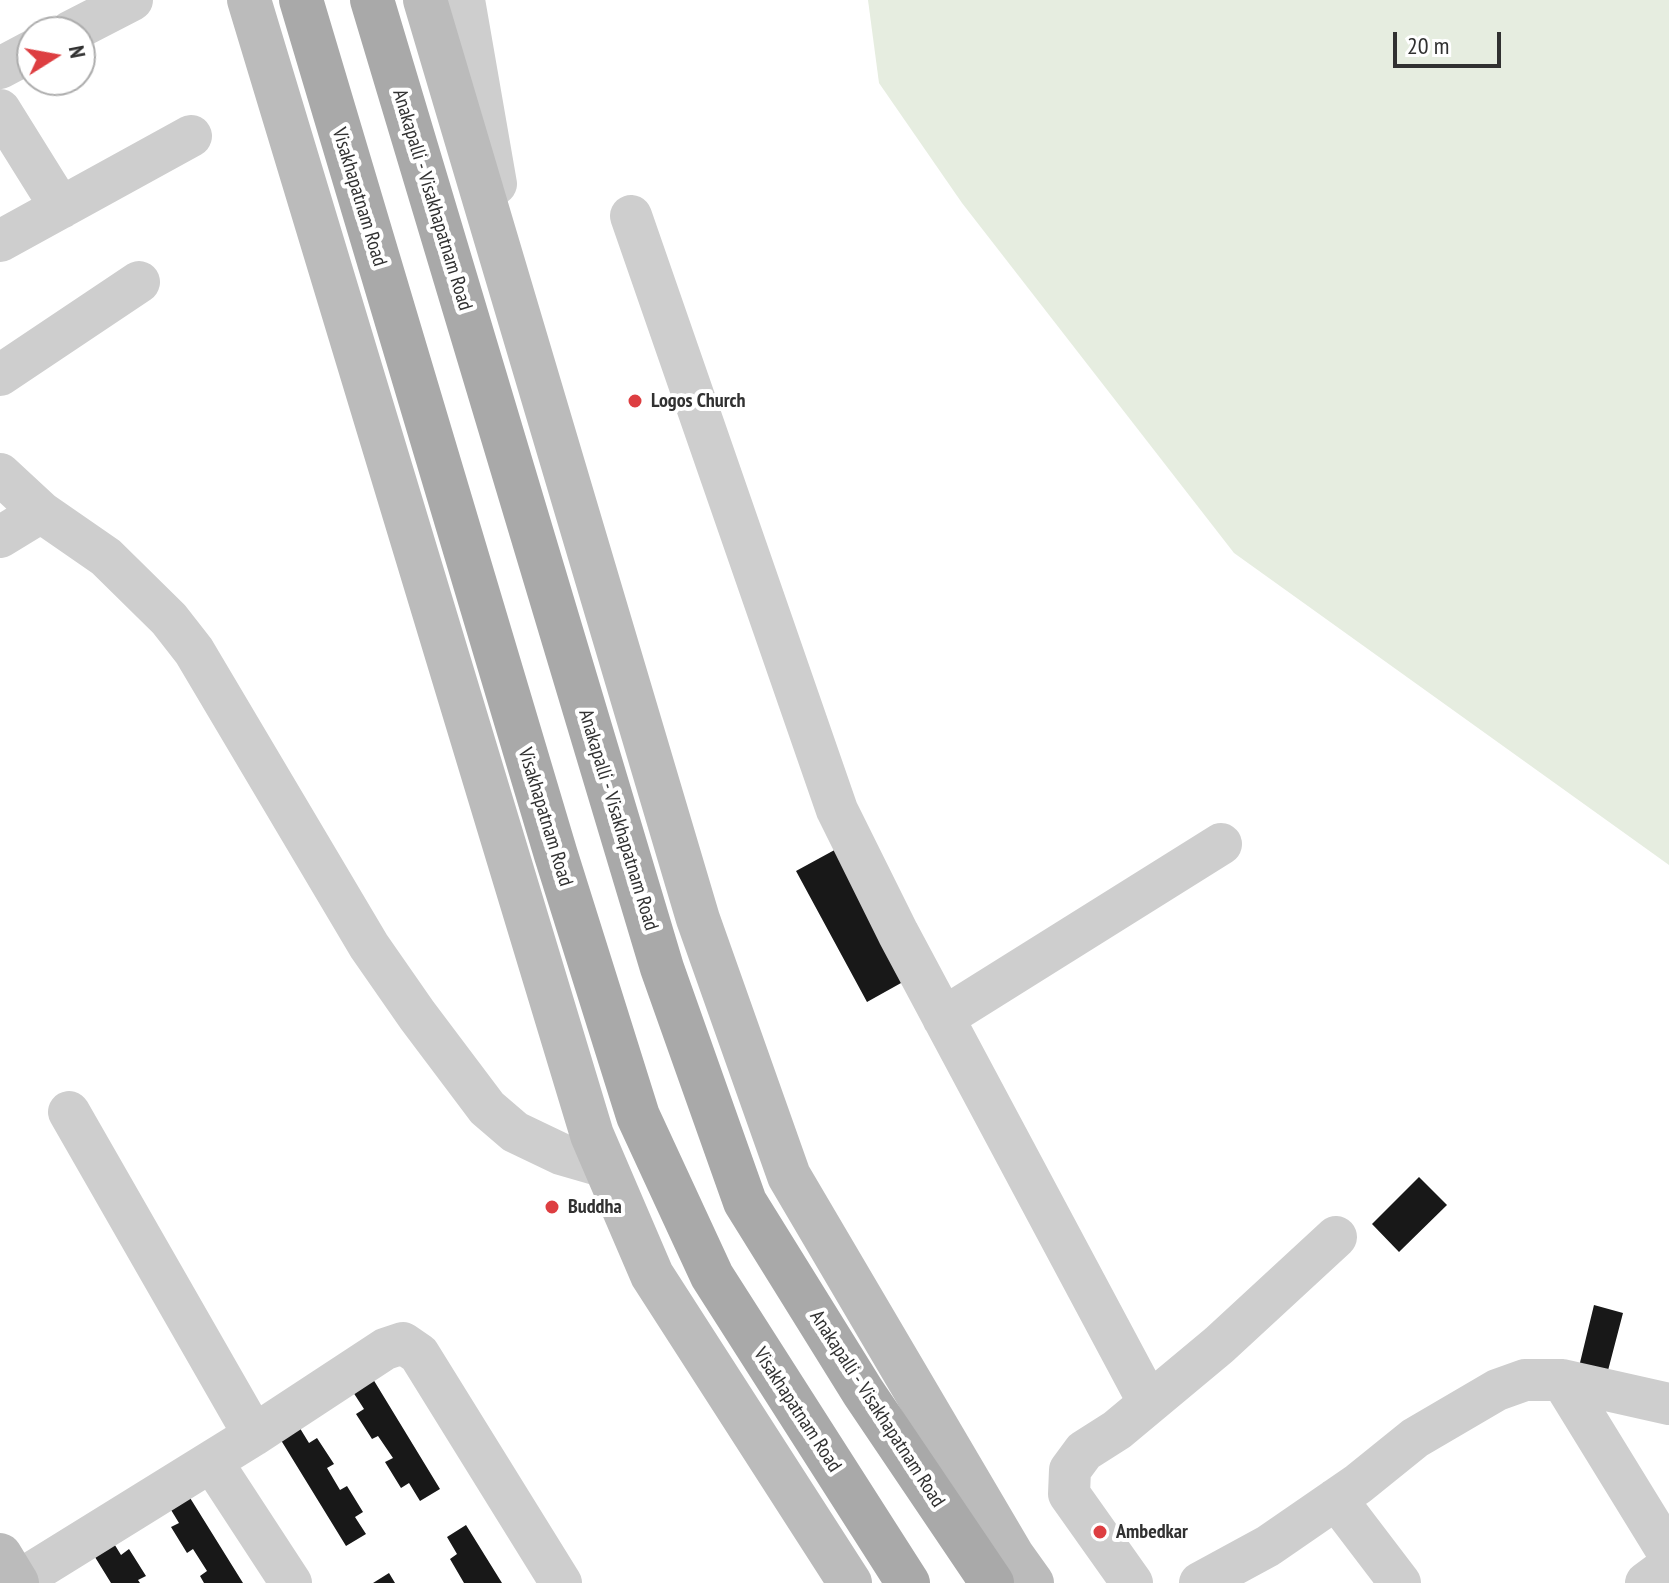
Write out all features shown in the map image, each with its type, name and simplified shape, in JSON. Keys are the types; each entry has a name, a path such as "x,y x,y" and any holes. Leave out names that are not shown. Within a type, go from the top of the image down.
{"main road":[{"name":"Visakhapatnam Road","path":"301,0 551,840 638,1116 712,1276 908,1583"},
{"name":"Anakapalli - Visakhapatnam Road","path":"372,0 662,968 745,1202 863,1392 992,1583"}],"street":[{"path":"96,19 132,0"},
{"path":"249,0 592,1135 652,1275 850,1583"},
{"path":"425,0 698,919 789,1176 1004,1542 1032,1583"},
{"path":"464,0 497,195 500,251"},
{"path":"0,110 61,208"},
{"path":"0,241 191,136"},
{"path":"631,216 837,810 943,1018 1149,1403"},
{"path":"0,375 139,282"},
{"path":"0,474 41,512 106,557 169,619 194,651 369,946 487,1108 515,1132 561,1154 606,1167"},
{"path":"0,537 41,512"},
{"path":"943,1018 1221,844"},
{"path":"69,1112 254,1435"},
{"path":"1132,1583 1069,1494 1070,1470 1084,1451 1117,1430 1219,1345 1336,1237"},
{"path":"12,1576 212,1462 385,1349 403,1343 419,1354 561,1583"},
{"path":"1200,1583 1268,1546 1415,1438 1497,1390 1525,1380 1562,1380 1669,1404"},
{"path":"1562,1380 1669,1554"},
{"path":"212,1462 291,1583"},
{"path":"1336,1499 1400,1583"},
{"path":"1646,1583 1669,1566"}],"shaded area":[{"path":"868,0 1669,0 1669,865 1234,553 962,203 879,83"}],"building":[{"path":"840,847 910,978 867,1002 796,871"},
{"path":"1419,1177 1447,1205 1399,1252 1372,1224"},
{"path":"1594,1305 1623,1313 1605,1382 1577,1375"},
{"path":"373,1379 440,1489 420,1501 409,1483 401,1488 385,1462 393,1458 378,1436 372,1439 356,1414 364,1409 353,1392"},
{"path":"298,1425 309,1443 317,1438 334,1464 327,1468 340,1490 347,1486 363,1512 355,1517 366,1534 346,1546 279,1437"},
{"path":"187,1493 243,1583 204,1583 200,1576 207,1571 193,1549 187,1553 171,1527 179,1523 168,1505"},
{"path":"466,1525 502,1583 464,1583 450,1559 457,1554 447,1537"},
{"path":"110,1537 121,1555 129,1549 146,1576 138,1580 140,1583 111,1583 90,1549"},
{"path":"389,1573 395,1583 373,1583"}],"place":[{"name":"Logos Church","path":"635,401"},
{"name":"Buddha","path":"552,1207"},
{"name":"Ambedkar","path":"1100,1532"}]}
